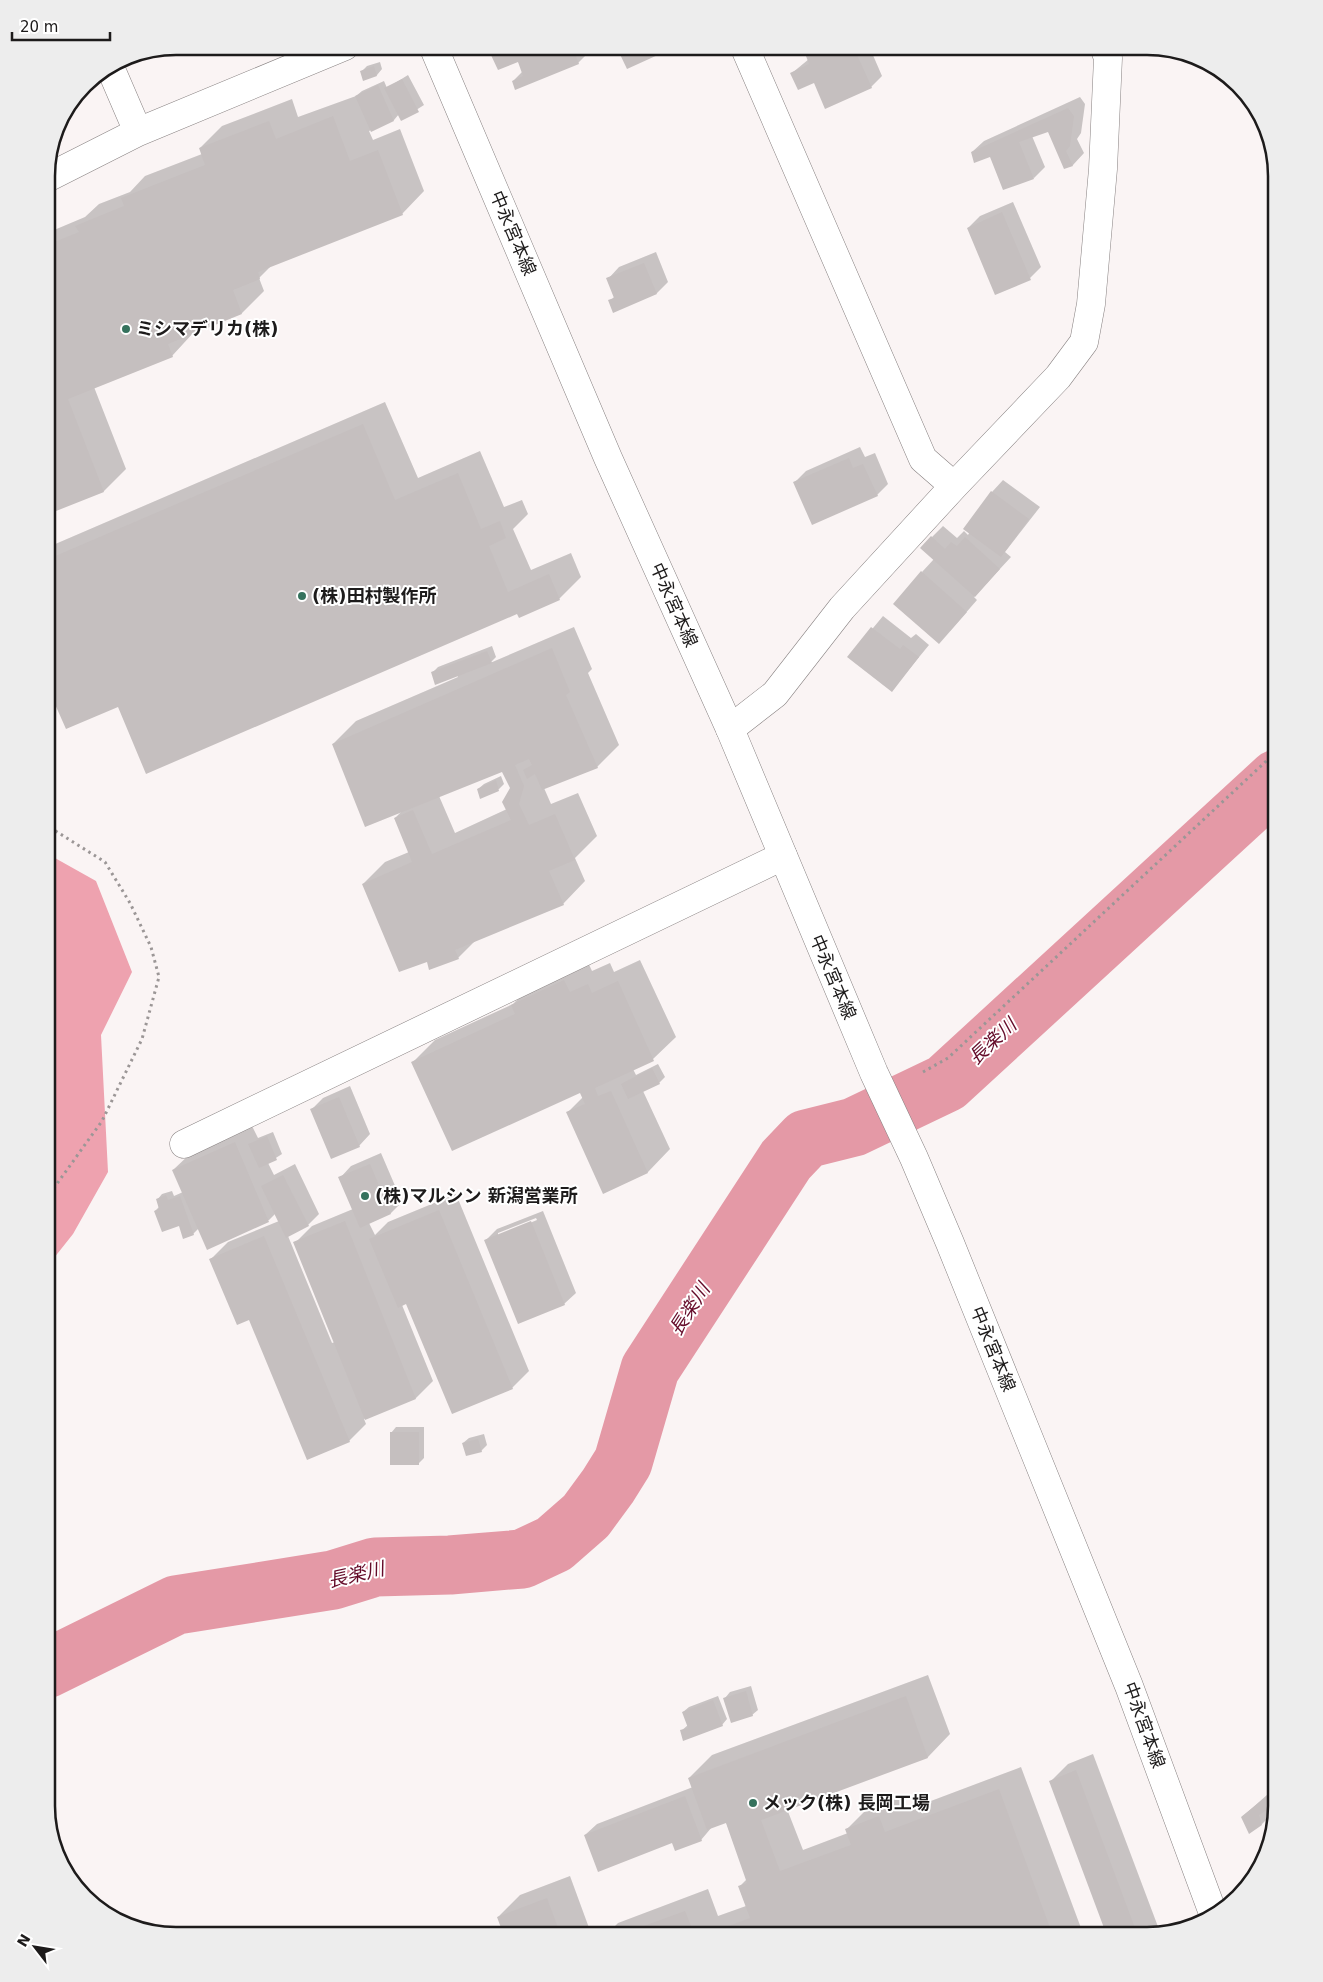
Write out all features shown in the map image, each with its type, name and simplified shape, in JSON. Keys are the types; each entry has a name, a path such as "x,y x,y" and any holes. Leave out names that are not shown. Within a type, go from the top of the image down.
{"street":[{"path":"55,174 138,132 323,55"},
{"name":"中永宮本線","path":"437,55 608,458 730,729 874,1073 914,1158 1126,1677 1211,1908"},
{"path":"748,55 923,459 954,486"},
{"path":"730,729 775,694 842,608 954,486 1058,377 1084,342 1092,304 1103,170 1107,55"},
{"path":"113,73 138,132"},
{"path":"184,1144 783,856"}],"path":[{"path":"923,1072 948,1058 1268,760"},
{"path":"55,830 104,862 130,903 151,947 159,977 142,1039 102,1121 55,1186"}],"shaded area":[{"path":"55,858 96,881 132,972 101,1035 108,1172 73,1234 55,1257"}],"building":[{"path":"491,55 576,55 579,64 515,90 512,81 523,76 518,62 498,70"},
{"path":"620,55 658,55 627,69"},
{"path":"857,55 872,88 825,109 814,83 798,90 790,73 809,64 806,56"},
{"path":"374,66 377,76 363,81 360,71"},
{"path":"402,79 419,112 401,121 384,88"},
{"path":"378,85 394,121 371,132 355,96"},
{"path":"1068,108 1074,116 1070,146 1066,151 1073,166 1064,169 1048,132 1019,142 1034,179 1003,190 990,157 974,163 971,152"},
{"name":"ミシマデリカ(株)","path":"333,116 350,161 378,150 403,215 258,272 260,279 233,290 242,314 168,344 173,357 68,399 104,492 55,511 55,242 79,232 75,226 124,206 121,198 205,165 199,148 269,121 276,139"},
{"path":"1002,212 1031,280 995,295 967,228"},
{"path":"644,263 657,294 613,313 608,300 614,298 606,278"},
{"name":"(株)田村製作所","path":"363,424 395,500 458,473 481,529 500,521 506,538 489,546 508,592 549,574 560,600 519,618 517,614 146,774 118,707 66,729 55,704 55,556"},
{"path":"849,458 853,468 863,464 878,496 812,525 793,482"},
{"path":"991,491 1029,519 1001,557 963,529"},
{"path":"931,536 945,549 951,542 957,546 965,537 1000,569 975,597 920,548"},
{"path":"921,571 967,612 939,644 893,604"},
{"path":"871,627 900,649 903,645 919,657 892,692 847,657"},
{"path":"552,648 570,692 566,695 598,768 542,790 535,774 527,779 523,770 532,765 529,759 515,765 524,786 519,804 529,825 555,814 575,860 549,871 564,905 455,950 459,959 429,970 427,962 399,972 362,884 412,862 394,818 413,810 432,854 511,820 502,802 510,788 502,772 365,827 332,744"},
{"path":"487,651 492,663 435,685 431,672"},
{"path":"496,780 499,791 480,799 477,789"},
{"path":"564,980 570,992 588,984 592,993 618,981 654,1061 595,1088 598,1096 611,1091 648,1173 603,1194 566,1112 585,1104 580,1093 452,1151 411,1062 515,1014 511,1005"},
{"path":"652,1068 660,1084 628,1099 621,1084"},
{"path":"339,1097 360,1147 331,1159 310,1109"},
{"path":"267,1136 277,1160 259,1168 248,1144"},
{"path":"235,1142 269,1222 207,1250 172,1170"},
{"name":"(株)マルシン 新潟営業所","path":"370,1164 391,1214 360,1228 338,1177"},
{"path":"283,1175 309,1226 286,1238 261,1186"},
{"path":"166,1195 168,1200 180,1196 194,1235 183,1239 179,1226 162,1232 154,1211 159,1209 156,1199"},
{"path":"439,1210 513,1389 452,1414 406,1304 398,1308 369,1239"},
{"path":"345,1221 416,1399 365,1420 293,1242"},
{"path":"531,1221 565,1305 518,1324 484,1240"},
{"path":"264,1236 350,1442 307,1460 249,1320 237,1325 209,1259"},
{"path":"390,1432 419,1432 419,1465 390,1465"},
{"path":"478,1439 482,1452 466,1456 462,1443"},
{"path":"746,1691 753,1716 731,1723 723,1698"},
{"name":"メック(株) 長岡工場","path":"906,1696 928,1758 761,1820 780,1871 851,1845 845,1829 879,1816 885,1832 999,1789 1050,1927 726,1927 750,1918 738,1886 747,1883 726,1823 707,1830 688,1778"},
{"path":"713,1700 723,1726 683,1741 680,1730 688,1728 682,1712"},
{"path":"1076,1770 1135,1927 1104,1927 1049,1781"},
{"path":"1268,1795 1268,1809 1259,1815 1262,1825 1249,1834 1241,1817"},
{"path":"685,1796 702,1841 675,1851 672,1843 598,1872 584,1835"},
{"path":"547,1898 558,1927 501,1927 497,1917"},
{"path":"685,1911 691,1927 641,1927"}],"waterway":[{"name":"長楽川","path":"55,1665 176,1605 333,1580 375,1567 450,1565 522,1559 554,1544 586,1516 623,1462 650,1369 786,1160 806,1139 854,1127 946,1083 1268,787"}],"place":[{"name":"ミシマデリカ(株)","path":"126,329"},
{"name":"(株)田村製作所","path":"302,596"},
{"name":"(株)マルシン 新潟営業所","path":"365,1196"},
{"name":"メック(株) 長岡工場","path":"753,1803"}]}
